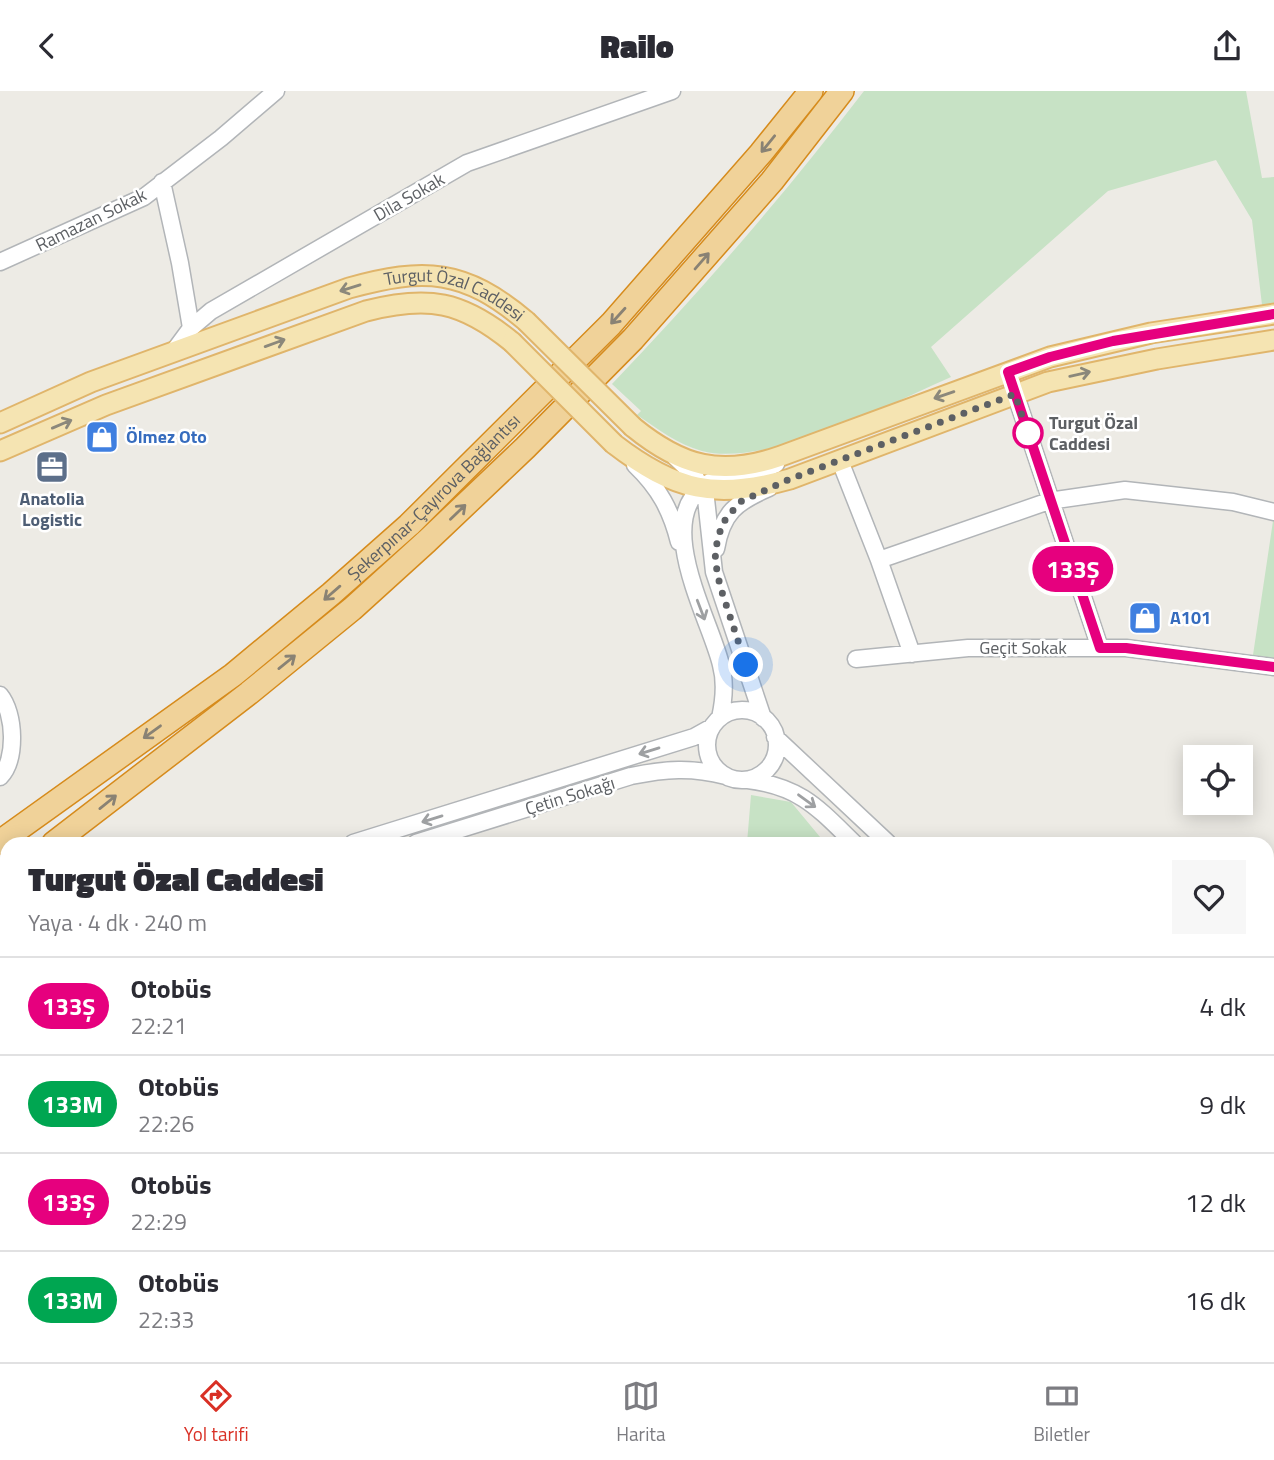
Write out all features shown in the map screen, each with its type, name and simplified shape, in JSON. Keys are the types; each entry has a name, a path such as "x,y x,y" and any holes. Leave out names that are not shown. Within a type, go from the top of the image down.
{"highway":[{"name":"Şekerpınar-Çayırova Bağlantısı","path":"7,837 233,675 331,594 409,524 611,324 761,153 811,91"},
{"name":"Şekerpınar-Çayırova Bağlantısı","path":"62,837 332,625 427,541 633,339 772,181 842,91"}],"main road":[{"name":"Turgut Özal Caddesi","path":"0,423 91,382 174,351 349,288 406,275 448,277 489,293 526,321 633,427 669,453 706,465 743,467 802,449 1050,357 1113,341 1274,314"},
{"name":"Turgut Özal Caddesi","path":"0,451 106,405 366,310 392,304 415,302 454,307 473,314 492,325 512,342 614,444 655,472 686,485 729,491 747,490 790,479 1048,382 1085,372 1274,340"}],"street":[{"name":"Ramazan Sokak","path":"0,262 144,197 222,138 276,91"},
{"name":"Dila Sokak","path":"174,351 191,328 211,311 467,163 632,98 671,91"},
{"path":"162,182 191,328"},
{"path":"1008,372 1100,648"},
{"path":"614,444 650,479 666,503 722,667 724,684 716,722 708,737 710,760 716,770 726,776 737,780 772,783 809,800 845,837"},
{"path":"687,570 685,520 689,504 701,488 713,480 755,474 802,449"},
{"path":"669,453 688,468 701,488 708,509 711,560 763,718"},
{"path":"840,461 912,653"},
{"path":"720,586 715,551 722,524 740,502 790,479"},
{"path":"879,560 1049,501 1125,490 1233,502 1274,512"},
{"name":"Geçit Sokak","path":"856,659 968,648 1126,648 1274,667"},
{"path":"0,695 6,702 13,737 6,771 0,777"},
{"path":"372,837 694,737 730,713 742,711 753,712 771,726 776,748 768,769 748,780"},
{"path":"775,737 882,837"},
{"name":"Çetin Sokağı","path":"435,837 631,776 688,769 726,776"},
{"path":"854,837 866,821"}],"green space":[{"path":"864,91 1246,91 1262,178 1274,177 1274,304 1262,305 1252,220 1216,160 1108,191 931,347 951,377 828,431 759,450 729,454 702,451 660,431 637,415 641,411 612,384 742,241"},
{"path":"1274,521 1274,658 1253,655"},
{"path":"751,795 791,802 820,837 748,837"}],"bus line":[{"name":"133Ş","path":"1274,314 1113,341 1050,357 1008,372 1100,648 1126,648 1274,667"}],"place":[{"name":"Turgut Özal Caddesi","path":"1028,433"},
{"name":"Ölmez Oto","path":"102,437"},
{"name":"Anatolia Logistic","path":"52,467"},
{"name":"A101","path":"1145,618"}],"route":[{"path":"746,665 720,586 715,551 722,524 740,502 790,479 1015,394 1029,437 1028,433"}]}
